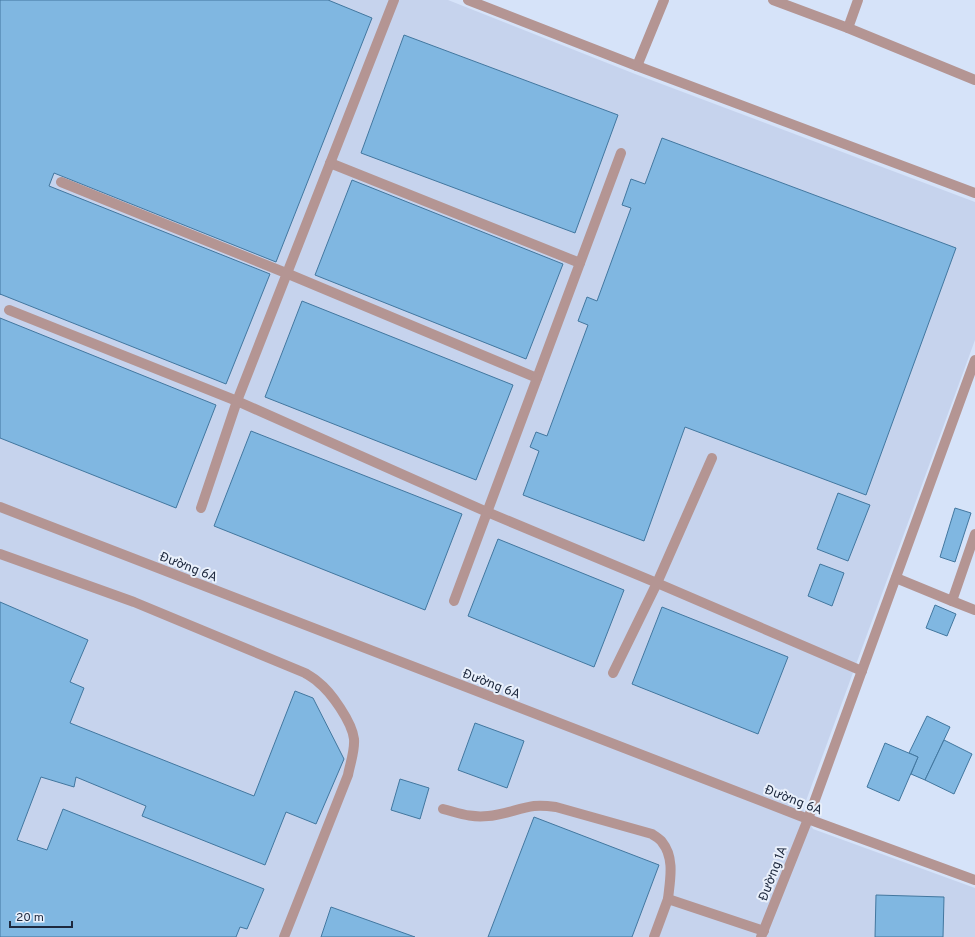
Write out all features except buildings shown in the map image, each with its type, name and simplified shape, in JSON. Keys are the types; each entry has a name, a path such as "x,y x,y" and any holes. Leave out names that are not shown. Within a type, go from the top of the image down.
{"street":[{"path":"200,508 237,401 394,0"},
{"path":"468,0 637,66 975,193"},
{"path":"637,66 664,0"},
{"path":"772,0 848,28 975,80"},
{"path":"848,28 858,0"},
{"path":"454,601 621,152"},
{"path":"330,163 580,263"},
{"path":"61,182 286,273 537,378"},
{"path":"9,310 237,401 487,512 862,671"},
{"name":"Đường 1A","path":"763,934 808,819 975,360"},
{"path":"612,673 656,583 712,458"},
{"name":"Đường 6A","path":"0,507 808,819 975,880"},
{"path":"952,601 975,534"},
{"path":"0,554 134,602 305,673 319,682 330,693 340,707 354,738 353,754 348,775 284,937"},
{"path":"896,578 975,610"},
{"path":"443,809 472,817 490,816 533,806 544,805 652,834 662,841 668,852 671,871 668,898 654,937"},
{"path":"668,898 763,934"}],"shaded area":[{"path":"0,0 448,0 635,74 975,202 975,340 803,809 813,829 975,888 975,937 0,937"}]}
